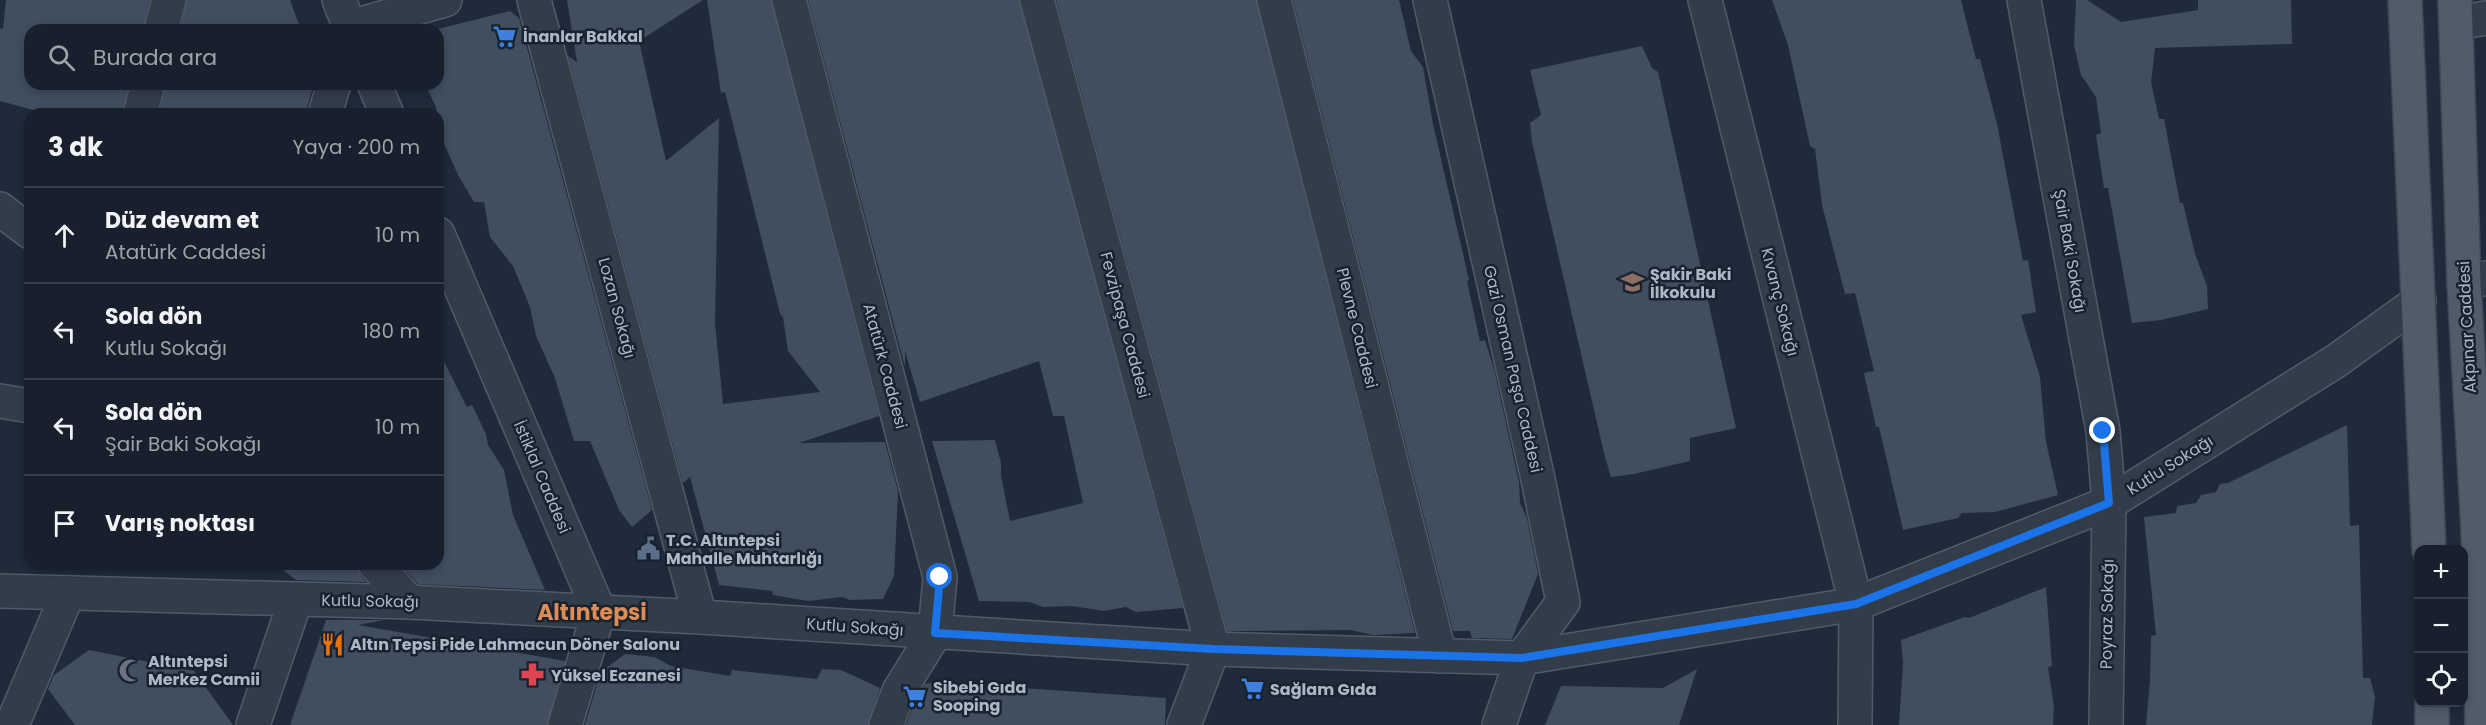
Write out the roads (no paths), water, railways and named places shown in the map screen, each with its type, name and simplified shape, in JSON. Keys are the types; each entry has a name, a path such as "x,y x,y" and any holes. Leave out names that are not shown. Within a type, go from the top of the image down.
{"main road":[{"path":"2405,0 2429,545"},
{"name":"Akpınar Caddesi","path":"2466,14 2475,281 2482,725"},
{"path":"2419,301 2475,281"},
{"path":"2432,707 2432,725"}],"street":[{"path":"163,24 169,0"},
{"path":"347,22 445,0"},
{"name":"Lozan Sokağı","path":"534,0 700,617"},
{"name":"Atatürk Caddesi","path":"789,0 940,577 935,633 899,691 886,725"},
{"name":"Fevzipaşa Caddesi","path":"1037,0 1213,649"},
{"name":"Plevne Caddesi","path":"1274,0 1440,656"},
{"name":"Gazi Osman Paşa Caddesi","path":"1430,0 1563,602 1522,658 1499,725"},
{"name":"Kıvanç Sokağı","path":"1705,0 1856,604 1855,725"},
{"name":"Şair Baki Sokağı","path":"2024,0 2103,431 2109,503"},
{"path":"142,108 146,90"},
{"path":"327,108 332,90"},
{"path":"377,90 384,108"},
{"path":"0,209 24,227"},
{"name":"İstiklal Caddesi","path":"444,248 598,611"},
{"name":"Kutlu Sokağı","path":"0,591 410,602 598,611 1213,649 1522,658 1856,604 2109,503 2336,361 2419,301"},
{"path":"0,401 24,405"},
{"name":"Poyraz Sokağı","path":"2106,725 2109,503"},
{"path":"381,570 410,602"},
{"path":"12,725 68,593"},
{"path":"253,725 296,599"},
{"path":"565,725 598,611"},
{"path":"1184,725 1213,649"}],"place":[{"name":"İnanlar Bakkal","path":"505,36"},
{"name":"Şakir Baki İlkokulu","path":"1632,283"},
{"name":"T.C. Altıntepsi Mahalle Muhtarlığı","path":"648,549"},
{"name":"Altın Tepsi Pide Lahmacun Döner Salonu","path":"332,644"},
{"name":"Altıntepsi Merkez Camii","path":"130,670"},
{"name":"Yüksel Eczanesi","path":"533,675"},
{"name":"Sağlam Gıda","path":"1252,689"},
{"name":"Sibebi Gıda Sooping","path":"915,696"}],"district":[{"name":"Altıntepsi","path":"592,612"}]}
